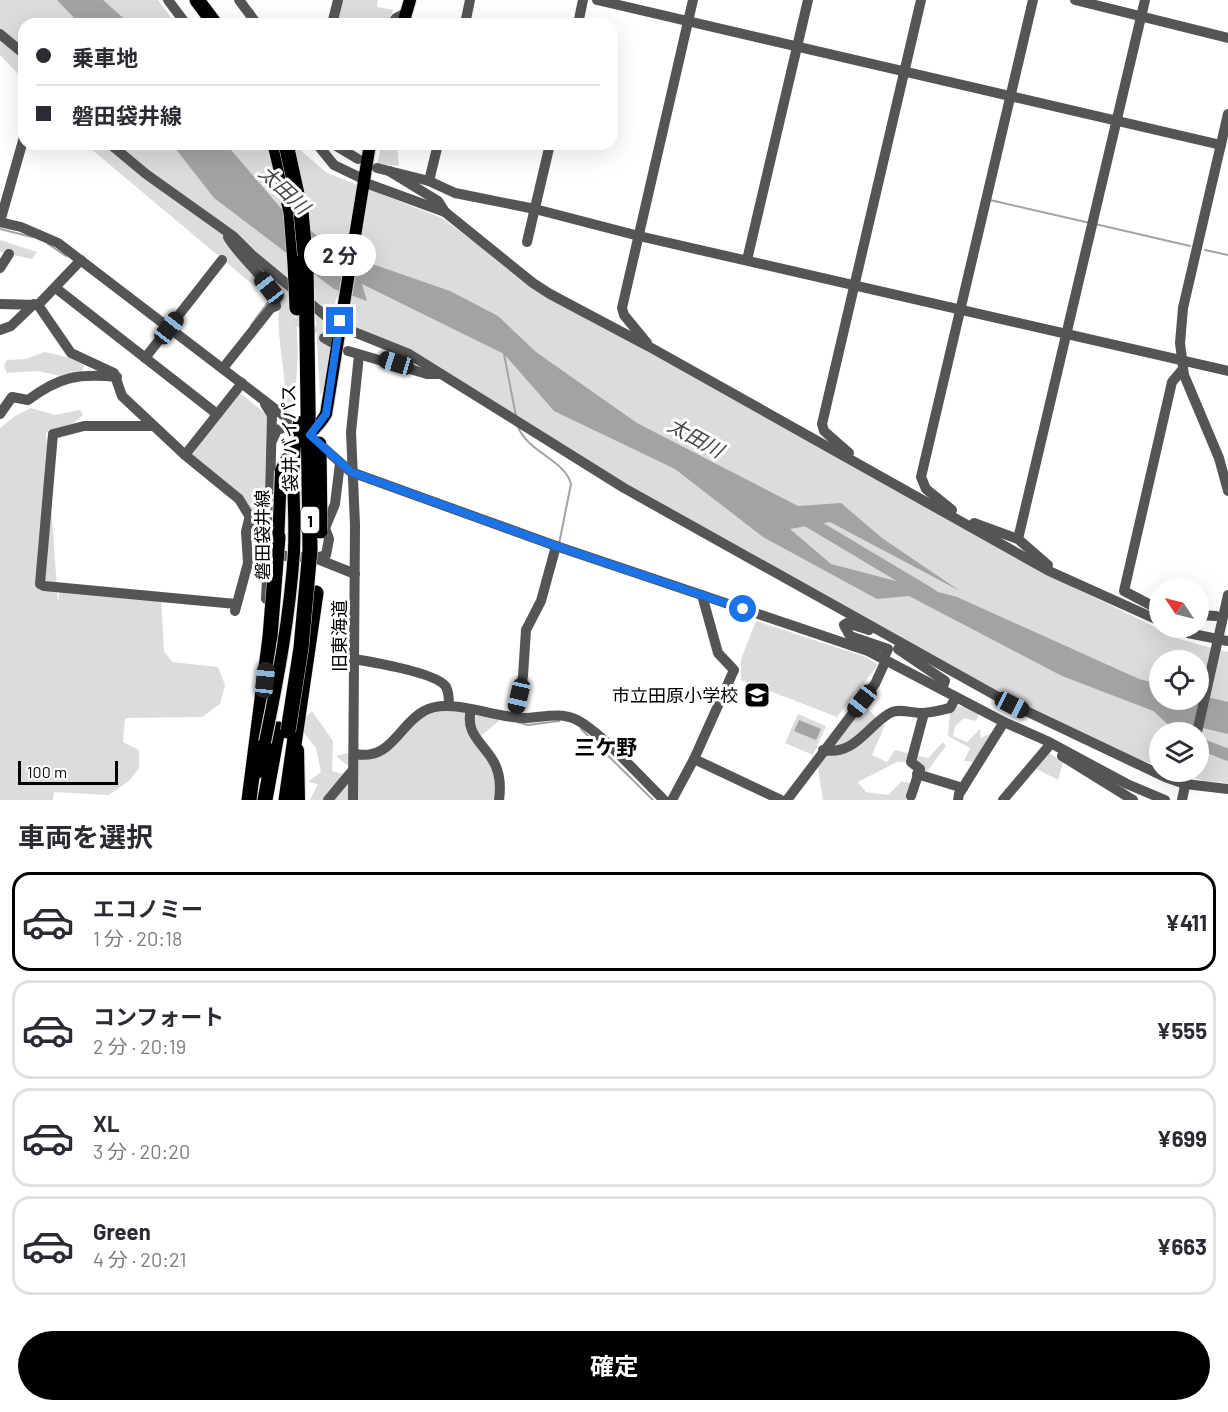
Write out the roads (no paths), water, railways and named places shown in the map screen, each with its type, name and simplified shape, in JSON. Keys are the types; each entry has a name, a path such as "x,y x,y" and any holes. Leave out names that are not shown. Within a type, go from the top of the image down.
{"highway":[{"path":"197,0 210,18"},
{"path":"208,0 222,18"},
{"name":"袋井バイパス","path":"276,150 291,212 299,367 298,581 283,730"},
{"name":"袋井バイパス","path":"283,730 301,648 310,550 307,306 301,212 287,150"},
{"name":"1","path":"286,800 312,635 316,593 320,484 316,391 307,306"},
{"name":"1","path":"251,800 267,634 273,535"},
{"name":"1","path":"265,800 283,730"},
{"name":"1","path":"275,800 283,730"}],"main road":[{"path":"405,18 410,0"},
{"path":"279,468 293,447 310,435 326,414 369,150"},
{"path":"265,742 279,673 294,554 294,443 297,423"},
{"name":"磐田袋井線","path":"251,800 265,742 280,590 273,535 279,468"},
{"path":"298,718 299,800"}],"street":[{"path":"168,0 182,18"},
{"path":"239,0 252,18"},
{"path":"334,18 338,0"},
{"path":"466,18 470,0"},
{"path":"579,18 583,0"},
{"path":"597,0 1010,98 1221,145"},
{"path":"648,346 624,315 622,308 693,0"},
{"path":"747,260 808,0"},
{"path":"863,465 824,431 822,424 921,0"},
{"path":"1033,0 958,309 921,477 926,489 954,512 960,520 1018,539 1058,576"},
{"path":"1075,0 1228,38"},
{"path":"1018,539 1145,0"},
{"path":"0,34 18,49"},
{"path":"0,41 18,50"},
{"path":"1228,114 1183,308 1183,364 1195,406 1219,458 1228,490"},
{"path":"20,150 0,222 42,234 81,260 242,384 297,423 351,472 556,546 885,659 1127,784 1165,800"},
{"path":"117,150 146,174 216,224 328,318 340,321 396,347 624,488 1045,722 1149,762"},
{"path":"322,150 334,165 363,183 445,212"},
{"path":"343,150 358,159"},
{"path":"429,181 437,150"},
{"path":"527,242 549,150"},
{"path":"377,168 429,181 455,194 535,209 639,236 855,284 1183,364 1228,371"},
{"path":"389,171 438,201 445,212 533,283 863,465 1058,576 1149,617"},
{"path":"216,224 269,288 276,306 271,308 223,369"},
{"path":"0,268 9,254"},
{"path":"0,330 11,326 57,289 81,260"},
{"path":"146,358 222,260"},
{"path":"57,289 218,414"},
{"path":"0,304 36,304"},
{"path":"36,304 71,352 114,373 122,396 152,426 239,499 253,522 273,535 269,555 267,634 243,800"},
{"name":"旧東海道","path":"353,800 355,574 351,432 354,353 379,358 426,374 441,374"},
{"path":"1149,606 1124,591 1172,381 1183,364"},
{"path":"0,414 12,398 28,400 54,381 92,374 117,377"},
{"path":"185,455 242,384"},
{"path":"261,398 272,415 272,441 279,468"},
{"path":"272,441 277,430 297,423"},
{"path":"152,426 84,426 53,434 40,584 235,608 248,563 246,532 250,515"},
{"path":"315,558 326,555 329,539 325,528 335,504 340,463"},
{"path":"514,717 523,676 526,630 541,601 556,546"},
{"path":"269,555 315,558 355,574"},
{"path":"672,800 694,759 734,670 718,653 702,595"},
{"path":"1200,722 1221,642 1228,595"},
{"path":"1118,604 1149,610"},
{"path":"1209,616 1216,616"},
{"path":"787,800 874,684 885,659 888,649 850,636 844,625 847,623 877,630 945,681 942,689"},
{"path":"267,634 312,635"},
{"path":"1206,638 1221,642"},
{"path":"354,659 400,668 440,681 448,690 449,706"},
{"path":"823,750 846,749 856,744 869,729 890,713 898,711 924,713 950,708 956,697"},
{"path":"354,754 364,756 385,748 396,741 423,711 449,706 514,717 566,716 575,719 664,800"},
{"path":"471,710 469,725 476,740 496,768 500,782 499,800"},
{"path":"911,796 920,769 911,762 924,713"},
{"path":"958,800 1004,722"},
{"path":"1036,736 1048,747 1133,800"},
{"path":"1003,800 1048,747"},
{"path":"694,759 781,800"},
{"path":"328,800 353,770"},
{"path":"917,774 963,788"},
{"path":"1182,800 1186,782"},
{"path":"1206,782 1228,789"}],"waterway":[{"path":"990,200 1090,223"},
{"path":"1095,224 1190,246"},
{"path":"0,229 32,237"},
{"name":"太田川","path":"301,231 357,272"},
{"path":"48,244 66,256"},
{"path":"1205,250 1228,255"},
{"path":"251,325 269,301"},
{"path":"504,354 516,416"},
{"path":"518,427 530,444 562,469 571,484 559,544"},
{"name":"太田川","path":"803,518 932,595"},
{"name":"太田川","path":"1161,710 1174,722"},
{"path":"517,722 528,725 559,721"},
{"path":"581,729 653,800"},
{"name":"太田川","path":"1209,747 1228,755"}],"tunnel":[{"path":"295,319 324,338"}],"place":[{"name":"市立田原小学校","path":"757,695"}],"district":[{"name":"三ケ野","path":"606,746"}]}
